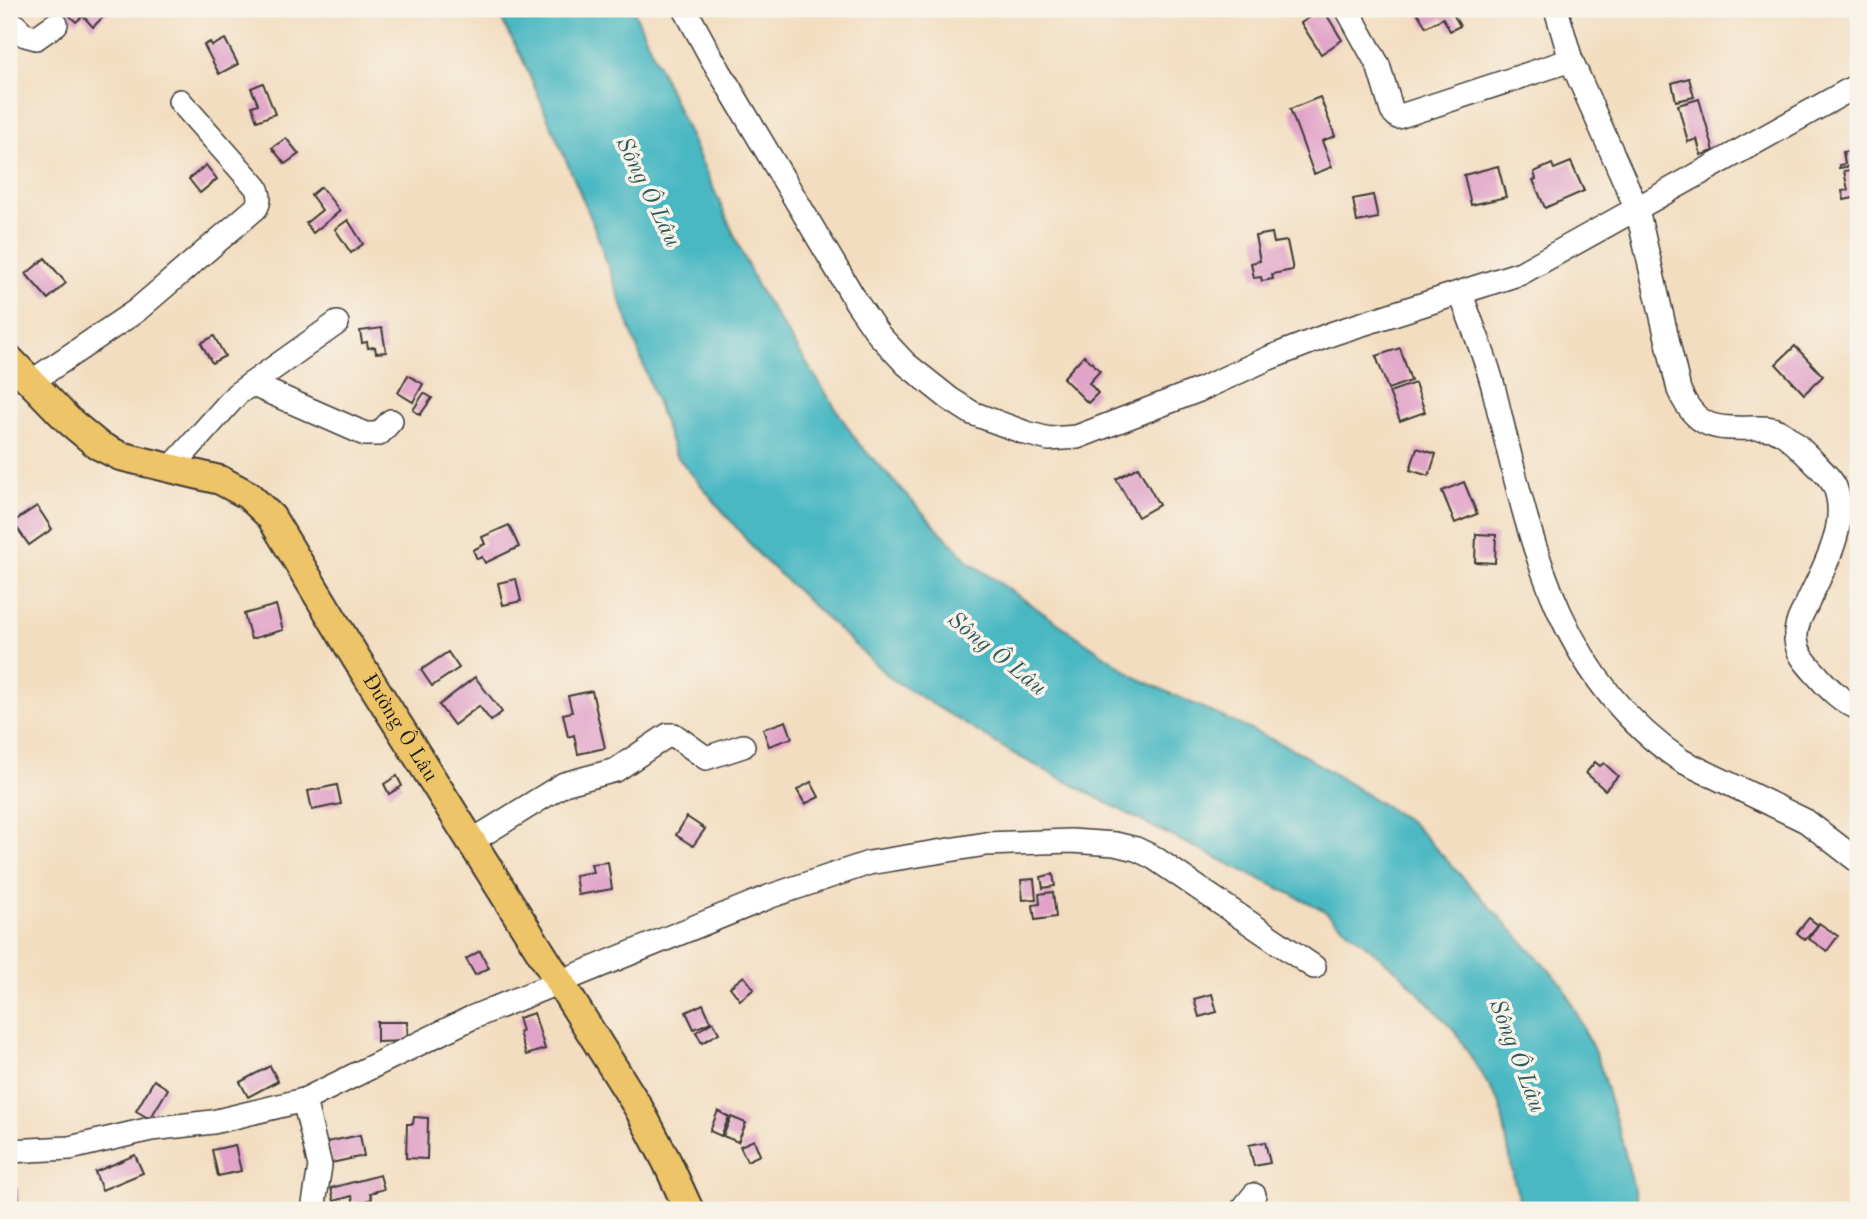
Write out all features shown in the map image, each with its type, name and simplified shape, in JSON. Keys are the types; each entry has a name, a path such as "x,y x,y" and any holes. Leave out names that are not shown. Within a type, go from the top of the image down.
{"main road":[{"name":"Đường Ô Lâu","path":"9,359 68,420 98,445 120,456 220,480 248,495 271,517 356,658 638,1107 689,1210"}],"street":[{"path":"685,9 829,256 879,335 906,363 950,399 972,413 1026,433 1062,439 1091,433 1282,353 1391,314 1521,273 1858,85"},
{"path":"1347,9 1378,65 1392,111 1398,117 1571,60"},
{"path":"1556,9 1571,60 1637,209 1679,390 1686,405 1693,414 1710,426 1779,431 1827,475 1835,487 1839,518 1836,536 1799,621 1796,641 1803,659 1831,691 1858,708"},
{"path":"9,20 25,35 36,38 57,24"},
{"path":"32,382 136,311 259,204 256,187 180,101"},
{"path":"1461,294 1493,388 1521,505 1546,582 1560,615 1600,682 1642,733 1663,749 1682,761 1806,821 1858,862"},
{"path":"171,468 229,402 337,323"},
{"path":"251,384 365,434 379,434 391,421"},
{"path":"472,841 564,784 616,770 668,735 674,735 706,758 743,746"},
{"path":"9,1151 70,1148 151,1129 213,1122 304,1100 471,1018 771,896 869,863 986,844 1115,844 1136,849 1153,857 1314,967"},
{"path":"304,1100 320,1166 313,1210"}],"water":[{"name":"Sông Ô Lâu","path":"496,9 633,9 757,286 858,443 968,561 1137,678 1297,751 1412,823 1563,985 1598,1059 1639,1210 1522,1210 1500,1104 1455,1031 1401,974 1322,909 1151,826 1014,754 890,678 760,556 675,454 591,218 522,58"}],"building":[{"path":"70,9 111,9 93,27 83,16 76,22 66,12"},
{"path":"1323,9 1342,40 1321,54 1301,23"},
{"path":"1415,9 1450,9 1460,26 1450,31 1443,18 1426,27"},
{"path":"225,39 238,64 219,74 204,45 210,42 212,46"},
{"path":"1689,78 1694,97 1676,101 1672,83"},
{"path":"263,83 275,114 257,121 252,106 258,104 251,88"},
{"path":"1320,97 1335,136 1322,141 1332,167 1314,174 1290,109"},
{"path":"1699,99 1714,151 1701,155 1697,139 1688,142 1678,105"},
{"path":"286,138 299,154 285,164 272,148"},
{"path":"1858,149 1858,165 1839,168 1839,165 1845,164 1843,152"},
{"path":"1571,162 1584,191 1545,208 1533,180 1536,179 1534,172 1552,164 1554,169"},
{"path":"206,165 217,179 200,193 189,179"},
{"path":"1498,166 1506,197 1471,205 1464,175"},
{"path":"1858,169 1858,197 1844,200 1842,191 1848,190 1844,171"},
{"path":"321,187 340,211 313,233 306,223 322,210 311,195"},
{"path":"1373,195 1378,218 1357,222 1353,199"},
{"path":"348,220 363,244 351,253 335,229"},
{"path":"1272,233 1274,243 1287,241 1293,270 1272,274 1273,279 1262,281 1261,277 1254,278 1251,263 1260,261 1255,236"},
{"path":"45,258 66,283 48,299 26,274"},
{"path":"382,328 386,352 376,353 375,347 368,348 367,342 362,343 360,331"},
{"path":"214,336 225,356 212,363 201,343"},
{"path":"1795,346 1823,376 1804,394 1776,364"},
{"path":"1400,348 1411,381 1388,389 1376,356"},
{"path":"1084,355 1100,371 1089,383 1098,393 1088,403 1063,378"},
{"path":"408,375 423,384 413,402 398,393"},
{"path":"1415,383 1425,412 1400,421 1389,392"},
{"path":"424,393 432,398 420,415 413,410"},
{"path":"1417,448 1436,454 1429,476 1410,470"},
{"path":"1138,467 1159,505 1138,517 1116,479"},
{"path":"1464,482 1477,514 1455,523 1442,491"},
{"path":"37,506 52,529 29,545 13,522"},
{"path":"509,525 519,547 485,563 482,557 477,559 473,550 485,544 482,537"},
{"path":"1476,534 1496,535 1495,563 1475,562"},
{"path":"516,579 521,601 503,605 498,583"},
{"path":"276,605 283,630 251,639 244,614"},
{"path":"448,652 459,668 432,686 421,670"},
{"path":"475,677 502,712 491,721 479,706 454,725 439,705"},
{"path":"592,691 605,748 578,754 574,735 568,737 563,714 572,712 568,696"},
{"path":"786,721 792,738 769,746 763,729"},
{"path":"1595,762 1600,766 1604,763 1618,776 1605,790 1586,773"},
{"path":"397,776 402,786 389,794 384,784"},
{"path":"811,782 819,797 805,804 797,790"},
{"path":"337,785 341,804 312,810 308,791"},
{"path":"687,817 705,829 693,846 676,835"},
{"path":"608,862 612,889 578,895 575,875 593,872 591,864"},
{"path":"1053,874 1055,886 1043,888 1041,877"},
{"path":"1034,879 1036,899 1023,900 1021,880"},
{"path":"1053,892 1056,917 1035,920 1033,905 1040,904 1039,894"},
{"path":"1809,918 1818,925 1805,940 1797,933"},
{"path":"1819,923 1838,936 1827,951 1809,939"},
{"path":"480,951 489,968 475,975 466,959"},
{"path":"744,976 754,989 740,1000 730,987"},
{"path":"1212,994 1217,1012 1199,1017 1194,999"},
{"path":"703,1004 711,1022 694,1029 686,1012"},
{"path":"534,1013 545,1049 526,1055 518,1018"},
{"path":"377,1022 407,1022 408,1041 377,1042"},
{"path":"713,1022 719,1033 702,1043 696,1032"},
{"path":"270,1066 278,1081 248,1097 240,1082"},
{"path":"154,1080 168,1089 150,1119 136,1111"},
{"path":"718,1111 729,1117 721,1136 710,1131"},
{"path":"414,1117 428,1118 427,1159 406,1158 407,1124 413,1124"},
{"path":"731,1117 746,1123 738,1142 723,1136"},
{"path":"360,1135 364,1156 331,1163 327,1142"},
{"path":"754,1140 760,1155 747,1161 740,1146"},
{"path":"1265,1142 1270,1163 1254,1166 1249,1145"},
{"path":"235,1145 241,1171 218,1176 212,1150"},
{"path":"135,1155 143,1173 102,1190 95,1172"},
{"path":"380,1175 384,1189 370,1193 372,1199 354,1204 352,1196 334,1201 331,1188"},
{"path":"18,1187 19,1204 9,1205 9,1188"}]}
